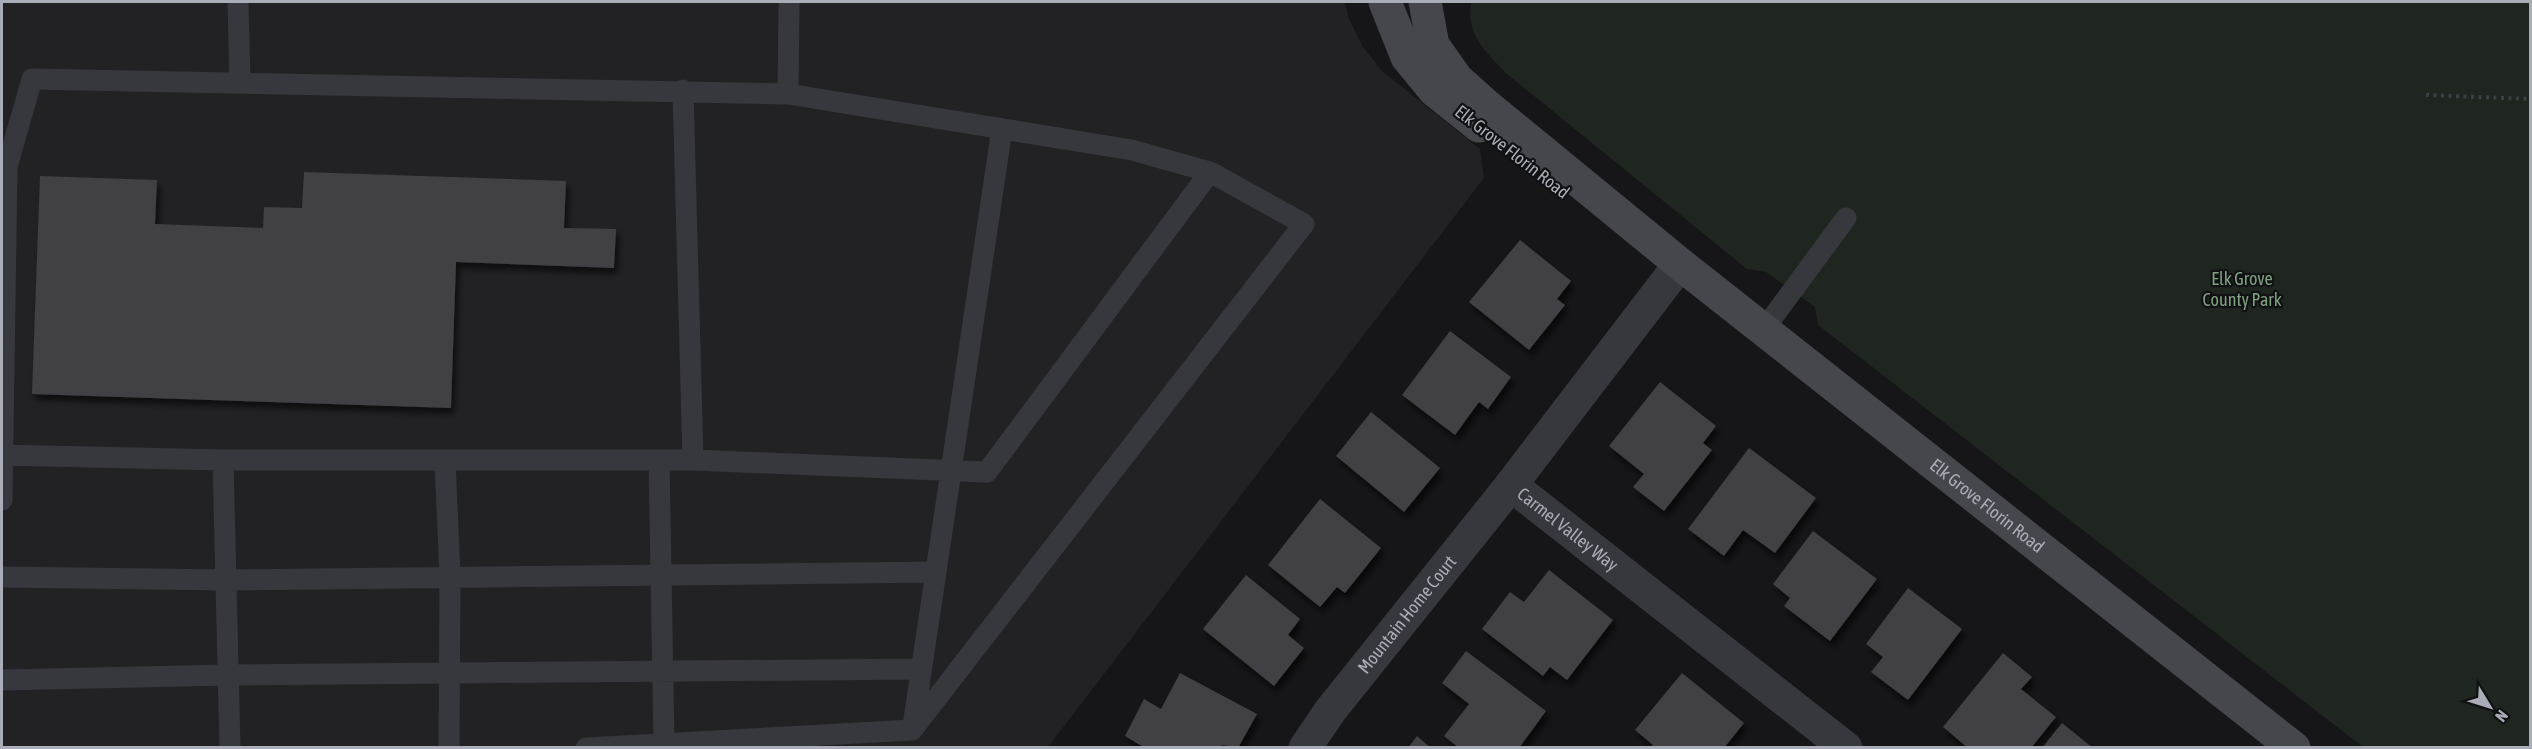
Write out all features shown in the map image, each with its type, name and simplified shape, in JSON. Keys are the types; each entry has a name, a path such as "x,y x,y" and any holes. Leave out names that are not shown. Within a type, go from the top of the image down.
{"main road":[{"name":"Elk Grove Florin Road","path":"1385,2 1407,57 1434,90 1580,206 1680,264"},
{"name":"Elk Grove Florin Road","path":"1425,2 1433,45 1457,79 1680,264 2294,747"}],"street":[{"name":"Carmel Valley Way","path":"1680,264 1511,484 1835,744"},
{"name":"Mountain Home Court","path":"1305,747 1330,711 1511,484"}],"lane":[{"path":"238,2 240,83"},
{"path":"788,94 789,2"},
{"path":"2,500 8,167 32,79 683,90 788,94 1132,150 1210,172 1304,224 912,730 586,747"},
{"path":"683,90 693,460"},
{"path":"912,730 1002,129"},
{"path":"2,455 223,460 693,460 987,472 1210,172"},
{"path":"1764,329 1846,218"},
{"path":"223,460 230,747"},
{"path":"445,460 450,576 449,747"},
{"path":"659,460 664,743"},
{"path":"2,577 226,580 935,572"},
{"path":"2,680 228,675 921,669"}],"path":[{"path":"2426,95 2530,99"}],"shaded area":[{"path":"2,2 1345,2 1349,19 1363,47 1382,71 1480,149 1484,178 1048,747 2,747"}],"green space":[{"name":"Elk Grove County Park","path":"1471,2 2530,2 2530,747 2363,747 1818,325 1815,307 1766,272 1747,269 1507,74 1474,34 1470,14"}],"building":[{"path":"304,172 566,181 564,228 616,229 614,268 456,262 451,408 32,394 40,176 157,180 155,224 263,228 264,207 302,208"},
{"path":"1520,240 1571,281 1557,299 1565,305 1529,350 1469,302"},
{"path":"1450,331 1511,377 1488,409 1479,402 1455,435 1402,395"},
{"path":"1660,382 1716,426 1703,443 1712,450 1664,511 1633,487 1644,474 1609,446"},
{"path":"1371,412 1440,468 1404,512 1336,456"},
{"path":"1749,448 1816,498 1775,553 1743,530 1724,556 1688,529"},
{"path":"1320,499 1381,548 1345,593 1337,587 1320,607 1268,565"},
{"path":"1813,531 1877,579 1830,641 1784,606 1790,598 1773,584"},
{"path":"1549,570 1613,620 1567,680 1550,667 1543,676 1482,629 1510,592 1524,602"},
{"path":"1246,575 1300,619 1288,635 1304,648 1274,686 1203,629"},
{"path":"1908,588 1962,629 1908,700 1871,672 1883,657 1866,644"},
{"path":"1466,651 1546,711 1519,748 1459,748 1444,736 1469,704 1442,683"},
{"path":"2003,653 2032,677 2021,689 2056,717 2031,748 1968,748 1943,727"},
{"path":"1180,673 1257,714 1238,748 1222,745 1221,748 1145,748 1125,736 1144,699 1161,709"},
{"path":"1682,673 1744,723 1724,748 1650,748 1653,745 1635,730"},
{"path":"2062,723 2093,748 2042,748"},
{"path":"1417,736 1431,748 1408,748"}]}
